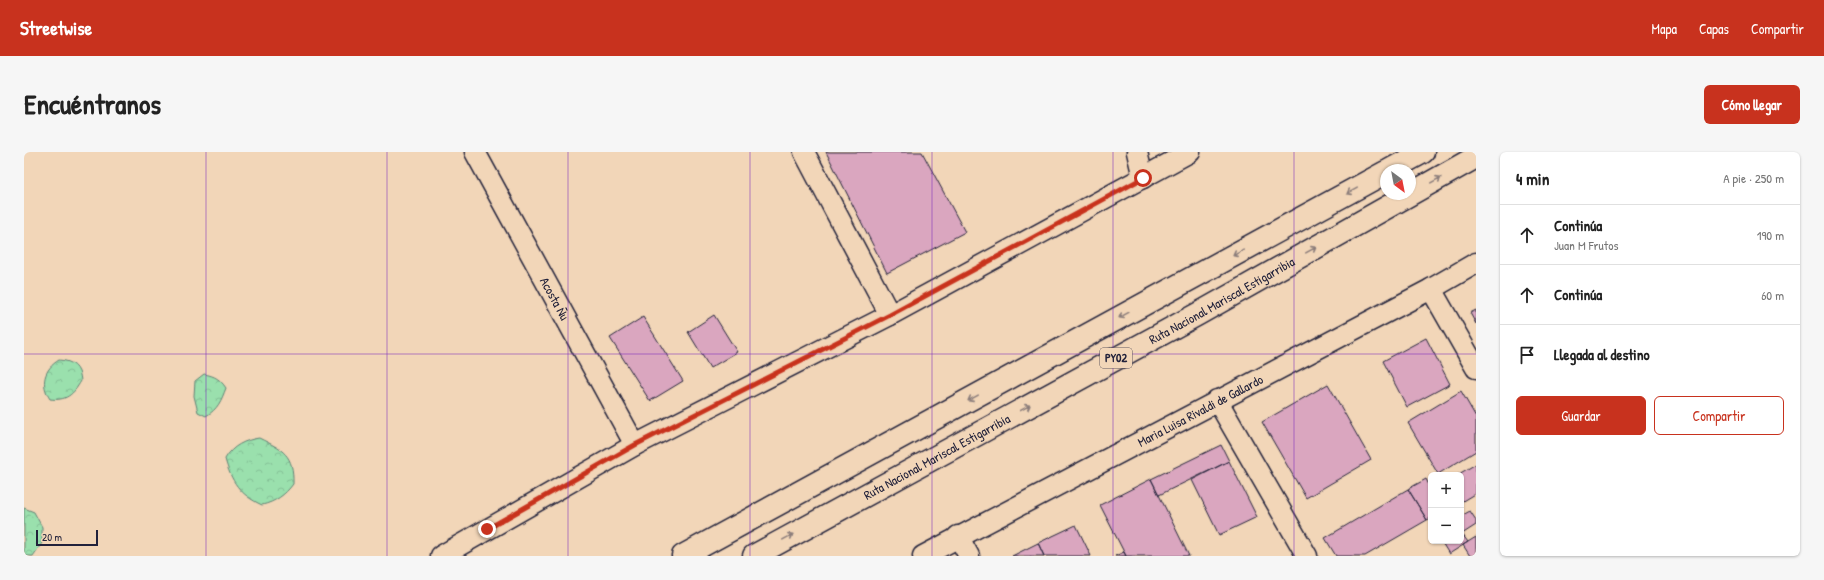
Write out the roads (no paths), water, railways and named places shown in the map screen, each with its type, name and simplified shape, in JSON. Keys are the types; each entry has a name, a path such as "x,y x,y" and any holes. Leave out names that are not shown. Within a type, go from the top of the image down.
{"highway":[{"path":"1401,164 1423,152"},
{"name":"Ruta Nacional Mariscal Estigarribia","path":"754,556 1198,314 1476,157"},
{"name":"PY02","path":"683,556 1380,175"}],"street":[{"name":"Acosta Ñu","path":"476,152 635,445"},
{"path":"804,152 890,315"},
{"path":"1136,152 1143,178"},
{"path":"441,556 635,445 890,315 1190,152"},
{"name":"Maria Luisa Rivaldi de Gallardo","path":"923,556 958,536 1431,289 1476,262"},
{"path":"1431,289 1476,368"},
{"path":"1217,400 1307,556"},
{"path":"958,536 969,556"}]}
